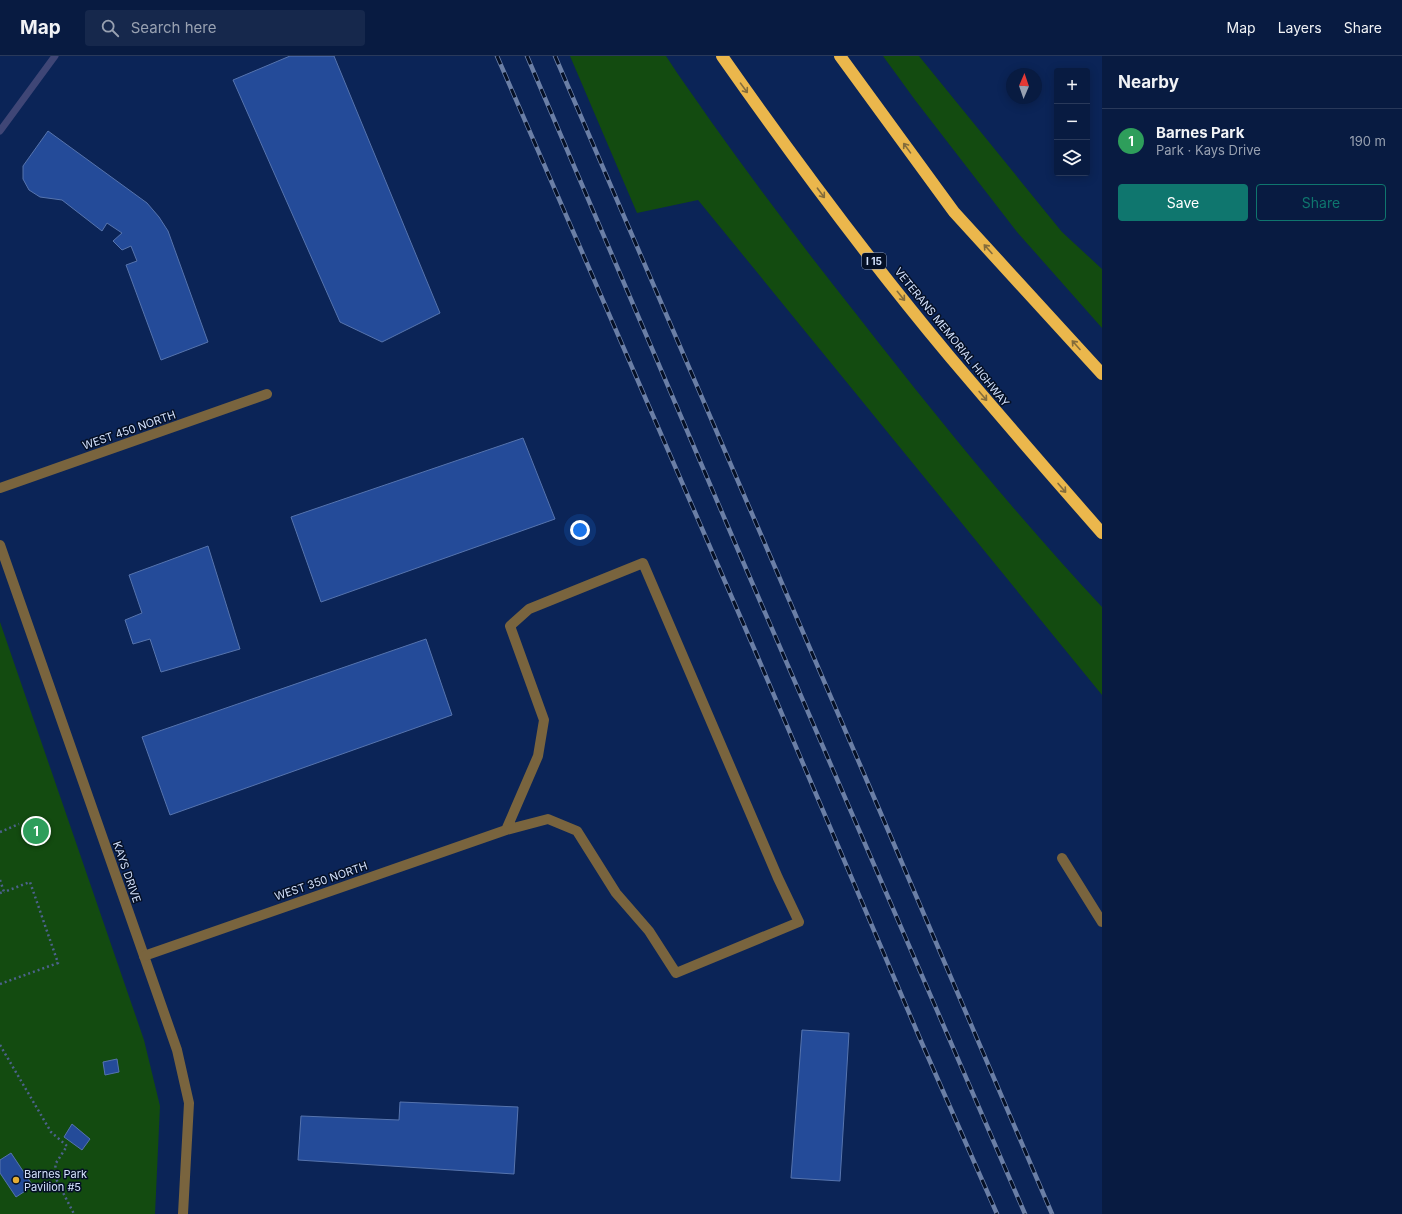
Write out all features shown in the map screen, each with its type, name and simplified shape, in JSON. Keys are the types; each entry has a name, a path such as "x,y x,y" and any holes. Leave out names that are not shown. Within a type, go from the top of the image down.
{"highway":[{"name":"VETERANS MEMORIAL HIGHWAY","path":"722,56 790,151 877,266 949,356 1102,533"},
{"path":"840,56 954,212 1102,374"}],"street":[{"name":"WEST 450 NORTH","path":"0,488 266,394"},
{"name":"KAYS DRIVE","path":"0,545 178,1050 189,1103 183,1214"},
{"name":"WEST 350 NORTH","path":"144,956 506,830 548,819 577,830 616,893 649,931 676,973 799,922 778,878 643,564 529,609 510,626 544,720 538,756 506,830"},
{"path":"1062,858 1102,922"}],"path":[{"path":"0,832 19,824"},
{"path":"0,880 4,892"},
{"path":"0,893 30,882 58,963 0,984"},
{"path":"0,1044 51,1132 67,1146 56,1163 54,1175 74,1214"}],"green space":[{"path":"570,56 666,56 764,194 886,352 1007,500 1102,607 1102,695 698,200 637,213"},
{"path":"883,56 919,56 1062,232 1102,269 1102,328 1017,232"},
{"path":"0,622 144,1040 160,1106 155,1214 0,1214"}],"building":[{"path":"290,56 334,56 440,313 382,342 340,322 233,80"},
{"path":"48,131 147,203 159,217 168,231 208,342 161,360 126,265 137,261 131,246 122,250 113,241 122,233 107,223 102,231 62,200 40,197 29,190 23,179 23,166"},
{"path":"523,438 555,519 321,602 291,517"},
{"path":"208,546 240,649 161,672 150,639 133,644 125,620 142,613 129,575"},
{"path":"426,639 452,715 170,815 142,737"},
{"path":"802,1030 849,1033 840,1181 791,1178"},
{"path":"117,1059 119,1072 105,1075 103,1062"},
{"path":"400,1102 518,1107 514,1174 298,1160 301,1116 399,1120"},
{"path":"72,1124 90,1139 82,1150 64,1137"},
{"name":"Barnes Park Pavilion #5","path":"11,1153 33,1186 16,1197 0,1173 0,1160"}],"waterway":[{"path":"0,131 55,56"}],"railway":[{"path":"497,56 997,1214"},
{"path":"527,56 741,557 1025,1214"},
{"path":"555,56 1052,1214"}],"place":[{"name":"Barnes Park","path":"36,831"},
{"name":"Barnes Park Pavilion #5","path":"16,1180"}]}
